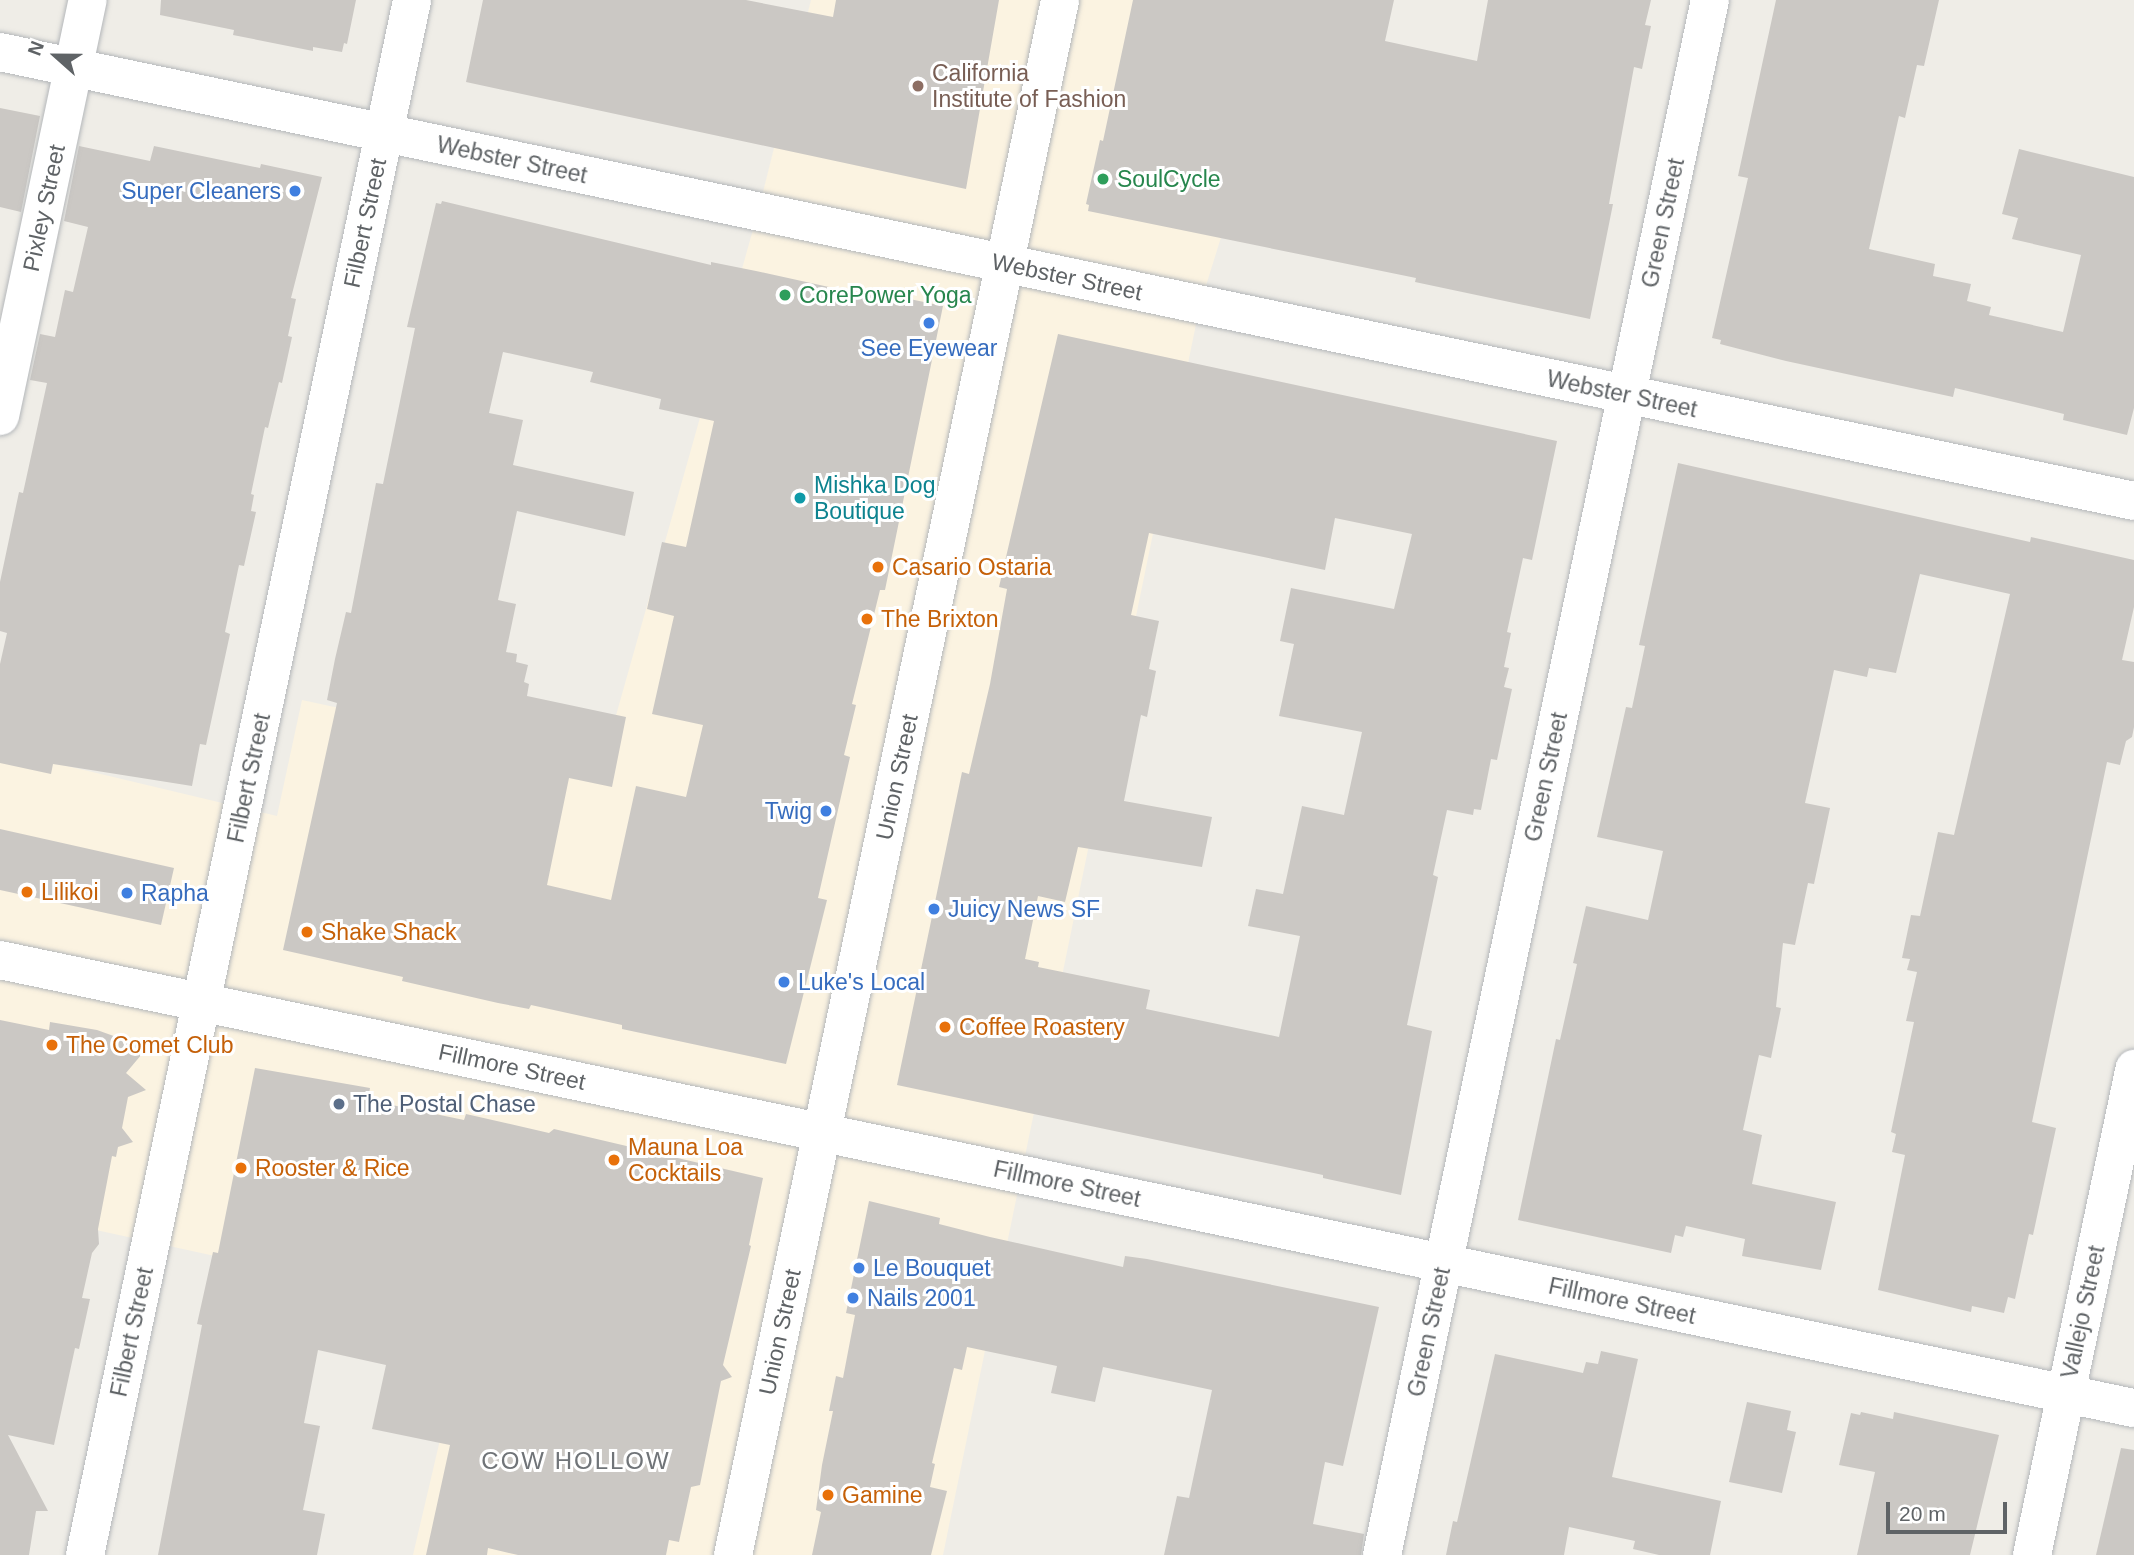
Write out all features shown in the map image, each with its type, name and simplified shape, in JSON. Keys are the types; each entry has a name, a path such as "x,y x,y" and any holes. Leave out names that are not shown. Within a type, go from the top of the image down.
{"street":[{"name":"Pixley Street","path":"0,416 88,0"},
{"name":"Filbert Street","path":"85,1555 412,0"},
{"name":"Union Street","path":"733,1555 1060,0"},
{"name":"Green Street","path":"1382,1555 1710,0"},
{"name":"Webster Street","path":"0,52 2134,501"},
{"name":"Fillmore Street","path":"0,960 2134,1409"},
{"name":"Vallejo Street","path":"2032,1555 2134,1069"}],"shaded area":[{"path":"811,0 1380,0 1290,15 1200,305 943,1555 413,1555 470,1312 0,1209 0,750 277,816 302,700 602,765 758,212"}],"building":[{"path":"161,0 356,0 347,44 344,43 342,52 313,47 313,51 233,35 234,30 160,15"},
{"path":"483,0 746,0 833,17 836,0 999,0 966,189 466,82"},
{"path":"1133,0 1394,0 1385,41 1477,61 1488,0 1651,0 1645,25 1651,26 1642,69 1634,67 1609,204 1613,204 1590,319 1415,282 1416,278 1088,211 1089,205 1086,204 1100,140 1103,141"},
{"path":"1776,0 1939,0 1924,66 1917,65 1905,118 1899,116 1869,249 1935,264 1933,276 1971,284 1967,301 1991,307 1989,315 2063,332 2081,255 2012,239 2018,218 2002,214 2019,149 2134,177 2134,408 2127,435 2063,420 2064,414 1955,388 1953,397 1786,361 1720,344 1721,340 1712,338 1748,178 1738,176"},
{"path":"0,108 40,116 21,212 0,207"},
{"path":"79,146 150,161 154,146 260,168 261,164 322,177 291,298 296,299 288,336 292,337 282,383 279,382 268,428 265,427 251,494 254,495 251,511 256,512 244,566 239,565 225,632 230,634 206,745 200,744 192,786 53,764 51,774 0,763 0,664 7,633 0,631 0,582 19,492 23,493 47,383 30,380 40,334 55,337 65,290 73,292 88,227 64,221"},
{"path":"442,201 711,265 711,262 847,291 861,293 862,289 943,306 885,590 880,590 852,704 856,705 844,755 850,757 818,898 827,900 786,1064 622,1029 622,1025 531,1005 529,1009 498,1003 402,981 403,977 283,950 337,703 327,700 335,659 346,612 351,613 376,483 383,484 415,328 407,327 436,203 441,204","holes":["503,352 593,372 590,382 661,399 659,409 714,421 686,547 662,542 647,609 674,616 652,714 703,725 686,797 636,786 611,900 547,885 569,778 612,787 626,717 527,696 529,684 524,682 528,665 516,662 517,654 506,652 516,604 498,600 517,511 625,536 634,492 513,465 523,420 489,413"]},
{"path":"1058,334 1557,441 1532,560 1523,558 1507,632 1511,633 1504,667 1509,668 1504,687 1512,689 1497,760 1491,759 1481,810 1474,809 1473,815 1447,810 1433,875 1438,877 1407,1025 1432,1031 1401,1195 1323,1178 1323,1175 897,1085 962,772 969,774 990,684 1007,589 999,587","holes":["1335,518 1412,534 1394,609 1291,588 1280,641 1294,644 1279,716 1362,732 1344,815 1302,806 1283,894 1256,889 1248,926 1300,936 1279,1037 1146,1009 1150,990 1038,967 1039,962 1025,959 1038,896 1065,902 1078,847 1202,867 1212,817 1124,801 1141,715 1147,717 1156,671 1149,669 1159,621 1131,615 1149,533 1325,570"]},
{"path":"1678,463 2030,542 2031,537 2134,560 2134,607 2122,660 2134,662 2134,727 2132,737 2126,741 2120,765 2107,762 2032,1122 2056,1128 2033,1235 2029,1234 2015,1299 2008,1297 2004,1313 1972,1306 1971,1312 1878,1290 1905,1155 1892,1152 1896,1134 1891,1132 1914,1022 1906,1021 1917,972 1907,970 1910,959 1902,958 1911,915 1920,916 1938,832 1954,835 2010,594 1920,574 1896,673 1869,668 1867,677 1834,670 1805,803 1830,808 1814,884 1808,883 1795,945 1783,943 1776,1007 1781,1008 1771,1058 1759,1055 1743,1130 1762,1135 1752,1184 1836,1202 1821,1270 1742,1256 1745,1239 1686,1226 1683,1237 1675,1235 1671,1253 1518,1220 1556,1039 1560,1040 1577,964 1573,963 1586,906 1648,920 1663,851 1597,837 1626,707 1632,708 1645,646 1639,645"},
{"path":"0,829 174,868 161,925 0,890"},
{"path":"0,1020 49,1030 50,1022 97,1030 147,1048 126,1073 146,1090 128,1097 122,1128 133,1142 118,1147 116,1157 112,1156 98,1229 99,1244 92,1253 82,1298 90,1299 79,1349 75,1348 54,1445 8,1435 48,1511 36,1511 29,1555 0,1555"},
{"path":"255,1068 370,1088 368,1100 464,1120 466,1114 549,1133 554,1129 763,1178 749,1245 751,1246 723,1365 732,1377 721,1381 700,1485 691,1487 679,1542 669,1540 666,1555 518,1555 488,1548 487,1555 426,1555 450,1445 372,1429 386,1365 318,1350 304,1423 320,1426 303,1510 325,1514 317,1555 158,1555 202,1325 197,1324 213,1252 218,1253"},
{"path":"869,1201 940,1218 939,1224 1123,1267 1125,1256 1147,1259 1379,1307 1343,1466 1325,1462 1313,1524 1364,1534 1361,1555 1164,1555 1177,1496 1189,1498 1212,1390 1103,1367 1095,1402 1051,1393 1057,1366 967,1347 962,1370 954,1368 932,1463 935,1464 930,1487 947,1491 931,1555 812,1555 821,1512 816,1510 822,1465 833,1411 829,1411 836,1376 843,1378 855,1315 846,1313"},
{"path":"1601,1351 1638,1359 1612,1477 1721,1501 1710,1555 1659,1555 1633,1549 1635,1541 1569,1527 1564,1555 1446,1555 1453,1521 1457,1522 1495,1354 1583,1373 1586,1362 1598,1364"},
{"path":"1747,1402 1791,1411 1787,1430 1796,1432 1782,1493 1729,1482"},
{"path":"1861,1412 1893,1419 1894,1412 1999,1435 1970,1555 1857,1555 1875,1472 1839,1465 1851,1413 1860,1415"},
{"path":"2121,1448 2134,1450 2134,1555 2096,1555"}],"place":[{"name":"California Institute of Fashion","path":"918,86"},
{"name":"SoulCycle","path":"1103,179"},
{"name":"Super Cleaners","path":"295,191"},
{"name":"CorePower Yoga","path":"785,295"},
{"name":"See Eyewear","path":"929,323"},
{"name":"Mishka Dog Boutique","path":"800,498"},
{"name":"Casario Ostaria","path":"878,567"},
{"name":"The Brixton","path":"867,619"},
{"name":"Twig","path":"826,811"},
{"name":"Lilikoi","path":"27,892"},
{"name":"Rapha","path":"127,893"},
{"name":"Juicy News SF","path":"934,909"},
{"name":"Shake Shack","path":"307,932"},
{"name":"Luke's Local","path":"784,982"},
{"name":"Coffee Roastery","path":"945,1027"},
{"name":"The Comet Club","path":"52,1045"},
{"name":"The Postal Chase","path":"339,1104"},
{"name":"Mauna Loa Cocktails","path":"614,1160"},
{"name":"Rooster & Rice","path":"241,1168"},
{"name":"Le Bouquet","path":"859,1268"},
{"name":"Nails 2001","path":"853,1298"},
{"name":"Gamine","path":"828,1495"}],"district":[{"name":"COW HOLLOW","path":"576,1461"}]}
